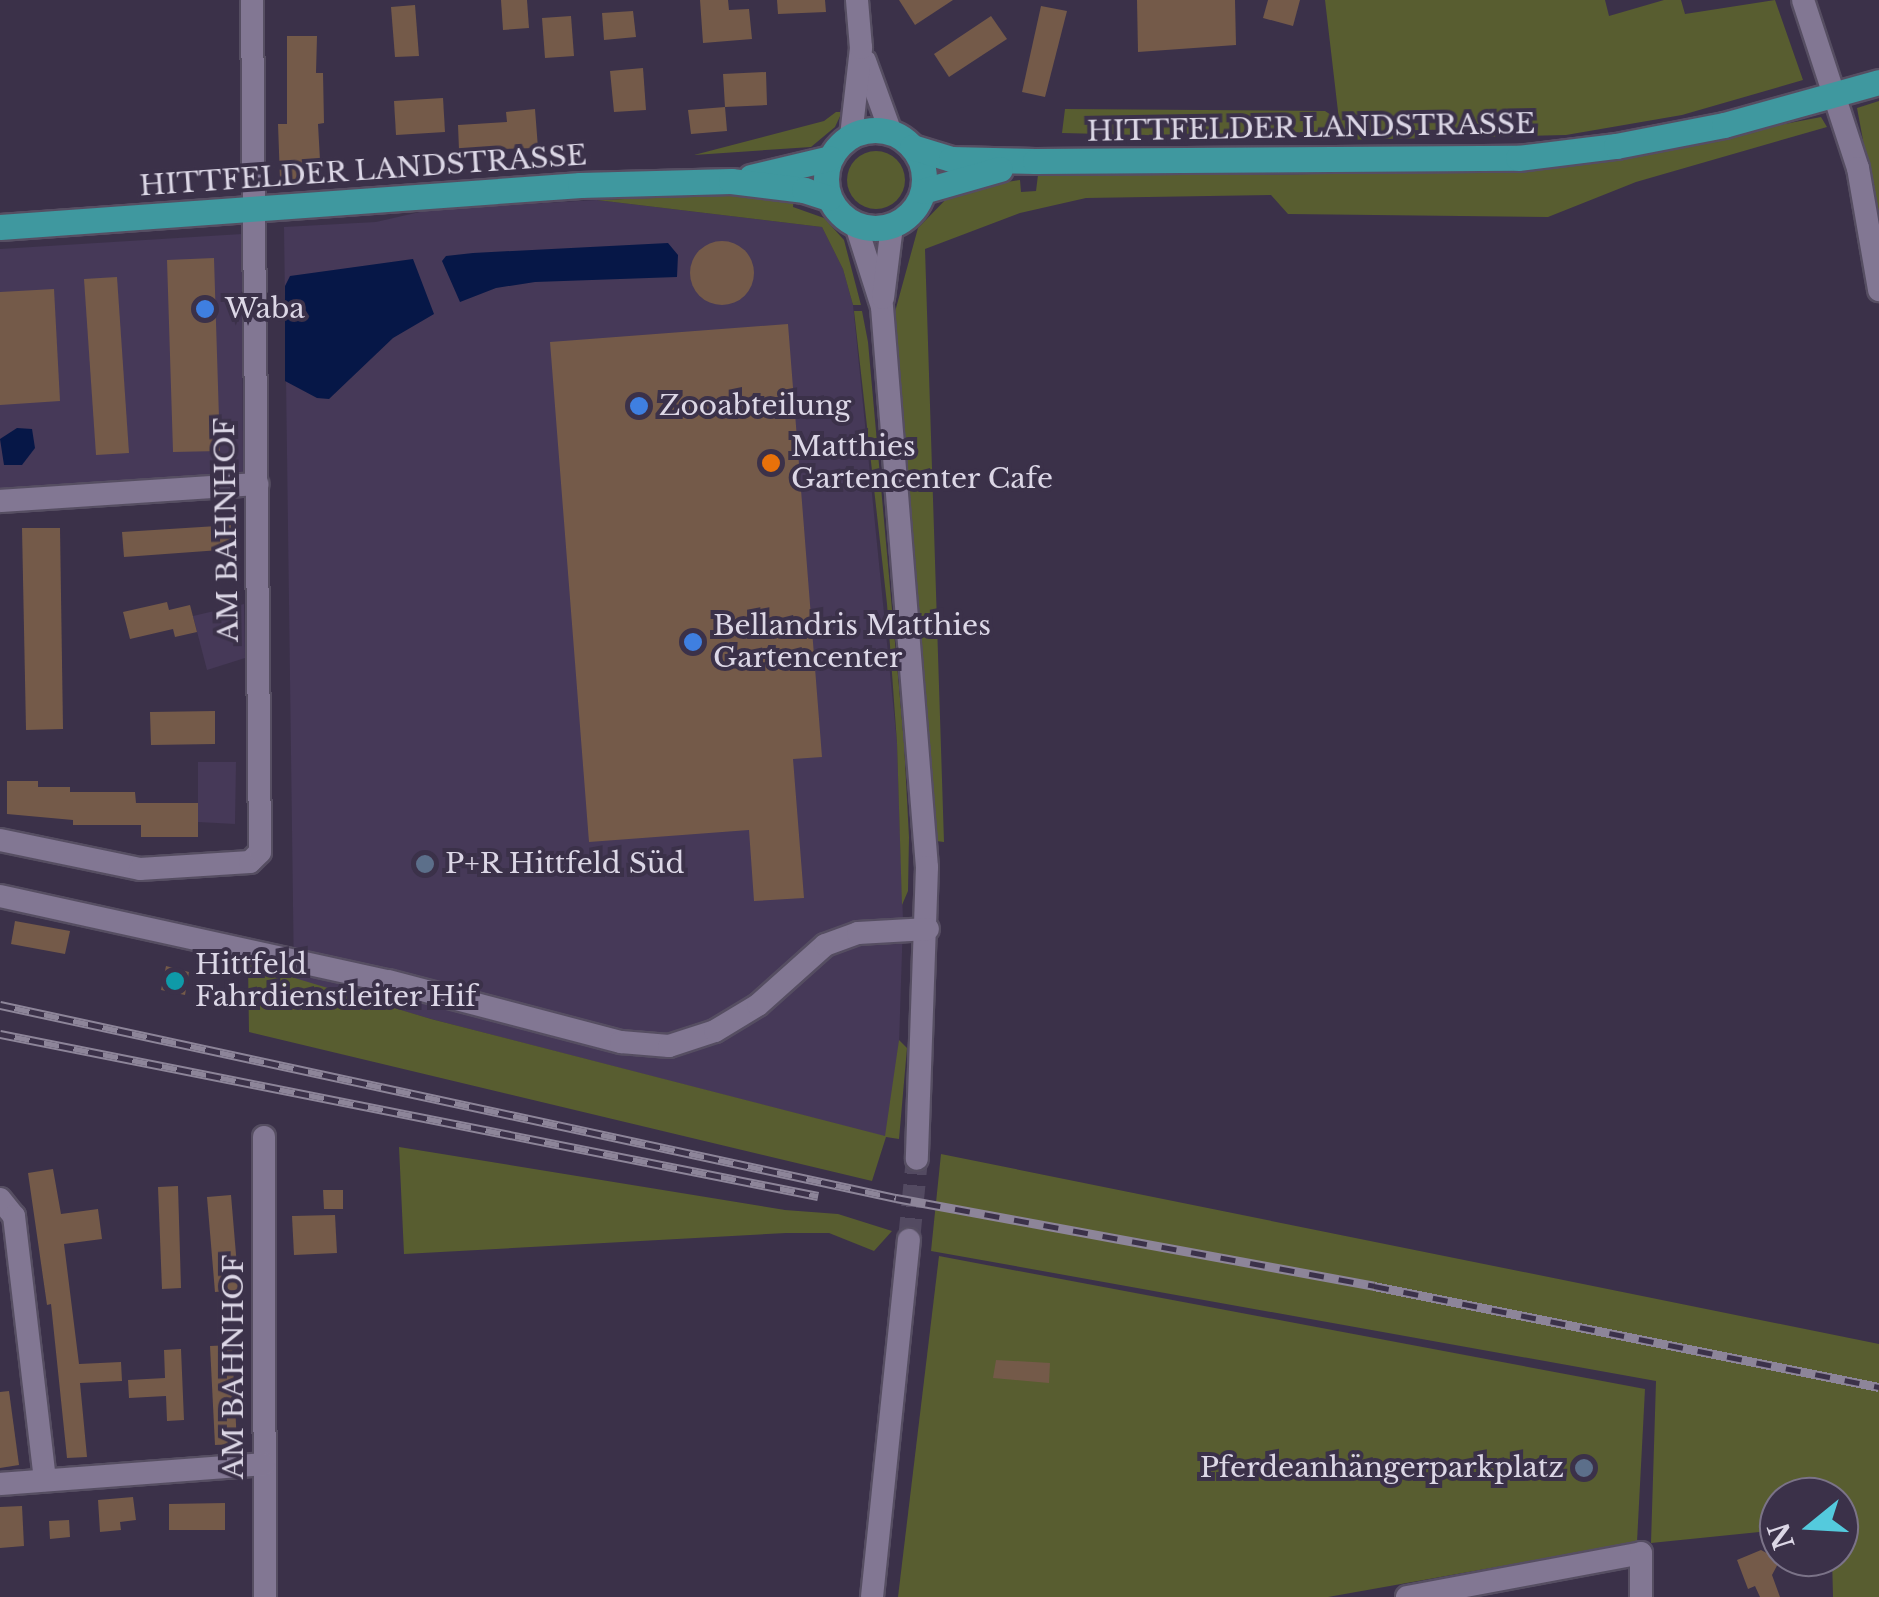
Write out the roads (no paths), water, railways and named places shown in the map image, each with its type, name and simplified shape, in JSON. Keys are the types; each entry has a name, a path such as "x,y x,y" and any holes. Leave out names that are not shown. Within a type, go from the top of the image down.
{"main road":[{"name":"HITTFELDER LANDSTRASSE","path":"851,136 878,130 951,159 1518,158 1706,128 1879,82"},
{"path":"851,136 830,158 826,171 829,198 856,225 892,226 917,206 923,190 920,160 902,140"},
{"name":"HITTFELDER LANDSTRASSE","path":"732,181 830,158"},
{"name":"HITTFELDER LANDSTRASSE","path":"923,190 1035,161"},
{"name":"HITTFELDER LANDSTRASSE","path":"0,227 580,185 732,181 804,190 829,198"}],"street":[{"name":"AM BAHNHOF","path":"0,840 140,870 250,862 260,852 252,0"},
{"path":"851,136 861,48 856,0"},
{"path":"1803,0 1858,168 1879,290"},
{"path":"861,48 902,140"},
{"path":"856,225 882,307"},
{"path":"892,226 882,307 906,585 928,929 917,1159"},
{"path":"0,501 257,484"},
{"path":"0,896 264,953 622,1042 669,1046 715,1031 758,1005 793,969 825,945 858,933 928,929"},
{"name":"AM BAHNHOF","path":"264,1138 265,1597"},
{"path":"0,1199 14,1216 45,1480"},
{"path":"872,1597 908,1240"},
{"path":"0,1484 264,1464"},
{"path":"1407,1597 1641,1552 1640,1597"}],"water":[{"path":"668,243 678,255 677,277 535,282 496,288 460,302 442,261 446,256 473,253"},
{"path":"413,259 434,314 393,338 329,399 317,398 285,381 285,286 290,276"},
{"path":"17,428 32,429 35,448 22,465 4,465 0,439"}],"tunnel":[{"path":"909,1240 917,1159"}],"railway":[{"path":"0,1005 896,1198 1374,1286 1879,1387"},
{"path":"0,1034 818,1196"}],"place":[{"name":"Waba","path":"205,309"},
{"name":"Zooabteilung","path":"639,406"},
{"name":"Matthies Gartencenter Cafe","path":"771,463"},
{"name":"Bellandris Matthies Gartencenter","path":"693,642"},
{"name":"P+R Hittfeld Süd","path":"425,864"},
{"name":"Hittfeld Fahrdienstleiter Hif","path":"175,981"},
{"name":"Pferdeanhängerparkplatz","path":"1584,1468"}]}
